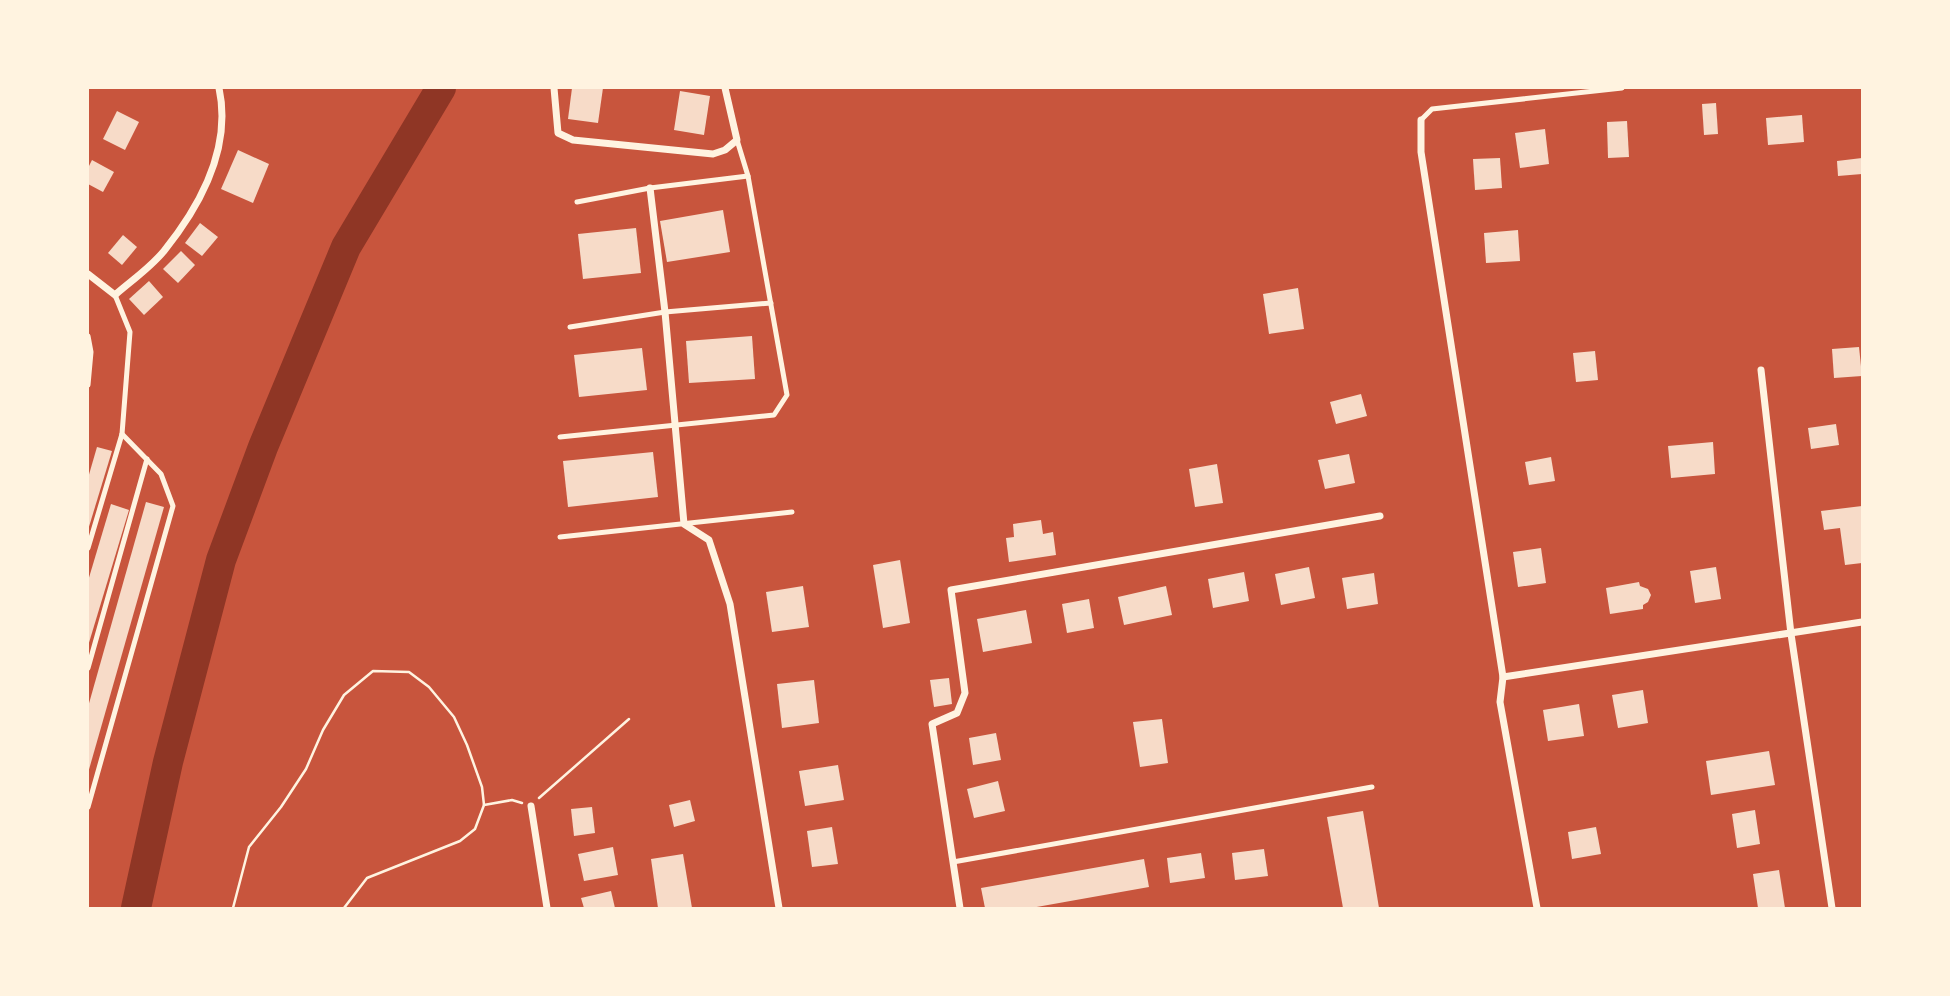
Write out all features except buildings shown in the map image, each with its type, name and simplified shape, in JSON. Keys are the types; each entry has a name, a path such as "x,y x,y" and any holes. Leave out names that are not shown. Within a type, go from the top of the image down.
{"street":[{"path":"88,274 115,295 162,253 199,202 220,147 223,124 219,88"},
{"path":"554,88 558,133 573,140 713,154 725,150 737,140 725,88"},
{"path":"1421,120 1421,152 1503,677 1500,702 1537,908"},
{"path":"650,188 665,312 684,524 709,540 730,604 779,908"},
{"path":"1761,370 1791,634 1832,908"},
{"path":"960,908 932,724 957,713 965,693 951,590 1380,516"},
{"path":"1503,677 1863,622"},
{"path":"531,806 547,908"}],"lane":[{"path":"1421,120 1432,109 1622,88"},
{"path":"560,437 774,415 787,395 748,176 737,140"},
{"path":"577,202 650,188 748,176"},
{"path":"88,548 122,434 130,332 115,295"},
{"path":"570,327 665,312 771,303"},
{"path":"88,336 92,352 88,385"},
{"path":"88,807 173,506 161,474 122,434"},
{"path":"88,668 146,459"},
{"path":"560,537 792,512"},
{"path":"953,862 1372,787"}],"path":[{"path":"233,908 249,847 281,807 306,769 323,730 344,695 373,671 409,672 429,687 454,717 482,787 484,805 475,829 460,841 367,878 344,908"},
{"path":"484,805 512,800 531,806 629,719"}],"waterway":[{"path":"136,908 168,762 221,560 263,447 346,247 441,88"}]}
